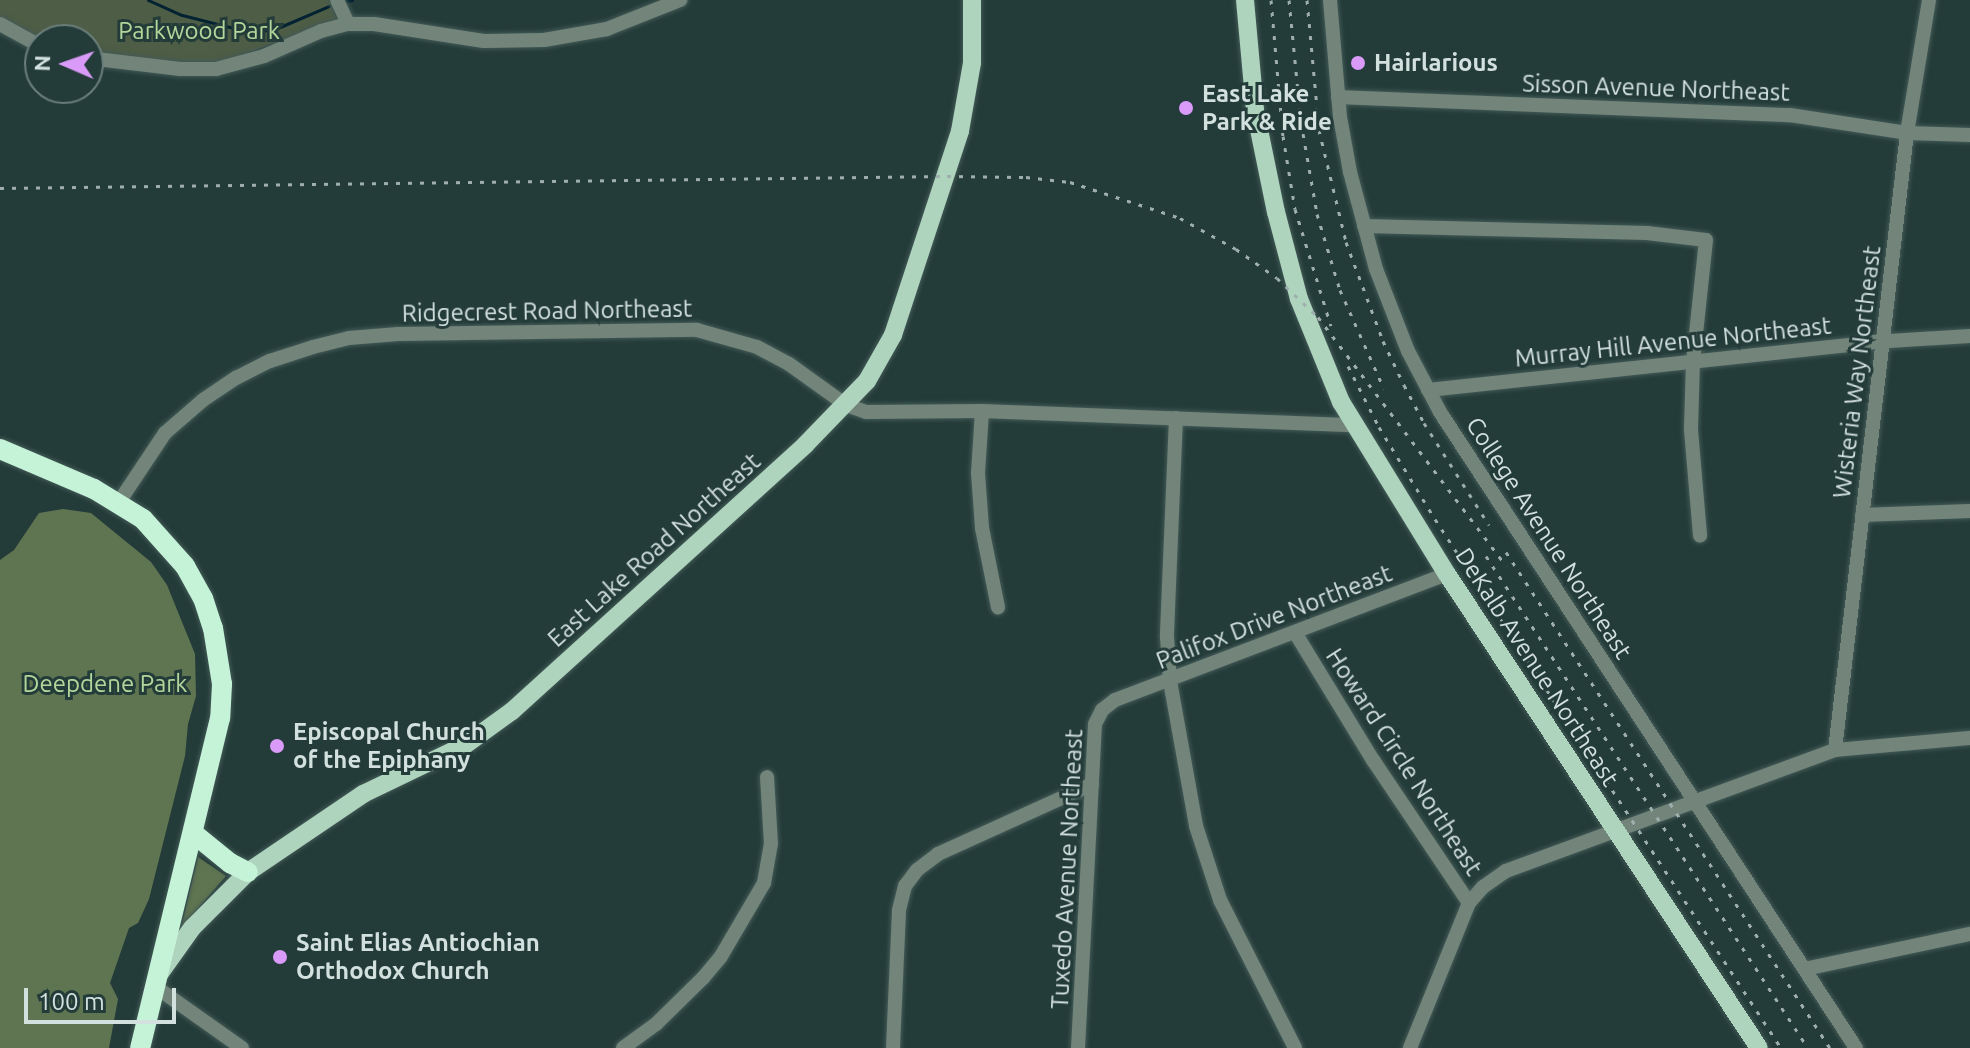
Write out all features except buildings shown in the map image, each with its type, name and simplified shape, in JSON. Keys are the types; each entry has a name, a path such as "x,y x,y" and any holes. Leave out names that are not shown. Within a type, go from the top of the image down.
{"highway":[{"path":"0,449 119,502 154,529 185,566 203,598 218,649 222,684 220,718 140,1048"},
{"path":"193,833 230,863 248,872"}],"main road":[{"name":"East Lake Road Northeast","path":"153,985 192,928 248,872 363,794 465,745 506,717 846,405 867,381 893,335 947,176 967,99 972,0"},
{"name":"DeKalb Avenue Northeast","path":"1245,0 1258,125 1276,212 1299,299 1328,375 1353,425 1447,574 1759,1048"}],"street":[{"path":"337,0 348,24"},
{"path":"104,60 180,69 216,69 264,56 328,28 348,24 374,24 484,41 544,40 607,29 680,0"},
{"name":"College Avenue Northeast","path":"1330,0 1338,97 1350,172 1391,312 1428,390 1692,801 1856,1048"},
{"name":"Wisteria Way Northeast","path":"1835,750 1907,133 1929,0"},
{"path":"0,24 24,37"},
{"name":"Sisson Avenue Northeast","path":"1338,97 1796,116 1907,133 1970,135"},
{"path":"1364,226 1647,233 1706,240 1693,361 1691,430 1700,536"},
{"name":"Ridgecrest Road Northeast","path":"119,502 165,433 203,400 270,361 349,338 398,334 697,330 757,347 789,364 846,405 866,412 982,411 1353,425"},
{"name":"Murray Hill Avenue Northeast","path":"1428,390 1882,342 1970,336"},
{"path":"982,411 978,473 982,528 998,607"},
{"path":"1176,418 1167,637 1170,681 1196,826 1220,900 1295,1048"},
{"path":"1862,515 1970,511"},
{"name":"Palifox Drive Northeast","path":"1115,700 1296,634 1447,574"},
{"name":"Howard Circle Northeast","path":"1296,634 1373,760 1469,903 1410,1048"},
{"name":"Tuxedo Avenue Northeast","path":"1078,1048 1095,724 1102,710 1115,700"},
{"path":"1469,903 1483,887 1506,871 1835,750 1970,738"},
{"path":"623,1048 656,1024 703,978 720,958 764,883 771,844 767,777"},
{"path":"893,1048 899,910 905,886 917,870 938,854 1092,784"},
{"path":"1805,969 1970,934"},
{"path":"153,985 242,1048"}],"green space":[{"name":"Parkwood Park","path":"0,0 329,0 337,19 235,58 206,65 104,55 104,24 24,24 24,31 0,17"},
{"name":"Deepdene Park","path":"63,509 91,513 151,562 167,585 195,654 196,696 188,724 185,756 149,899 138,923 129,928 110,983 118,999 109,1048 0,1048 0,560 14,550 39,513"},
{"path":"198,857 226,876 181,928"}],"waterway":[{"path":"148,0 182,15 253,33 280,27 329,6"},
{"path":"346,1 352,0"}],"railway":[{"path":"1271,0 1283,136 1295,209 1331,326"},
{"path":"1289,0 1301,122 1317,214 1340,290 1384,389"},
{"path":"1307,0 1319,130 1346,242 1383,341 1404,385 1424,423 1489,525"},
{"path":"0,188 947,176 1026,177 1070,182 1180,218 1236,249 1277,278 1318,317 1506,566"},
{"path":"1348,366 1379,427 1435,519 1781,1048"},
{"path":"1506,552 1830,1048"},
{"path":"1486,556 1808,1048"}],"place":[{"name":"Hairlarious","path":"1358,63"},
{"name":"East Lake Park & Ride","path":"1186,108"},
{"name":"Episcopal Church of the Epiphany","path":"277,746"},
{"name":"Saint Elias Antiochian Orthodox Church","path":"280,957"}]}
